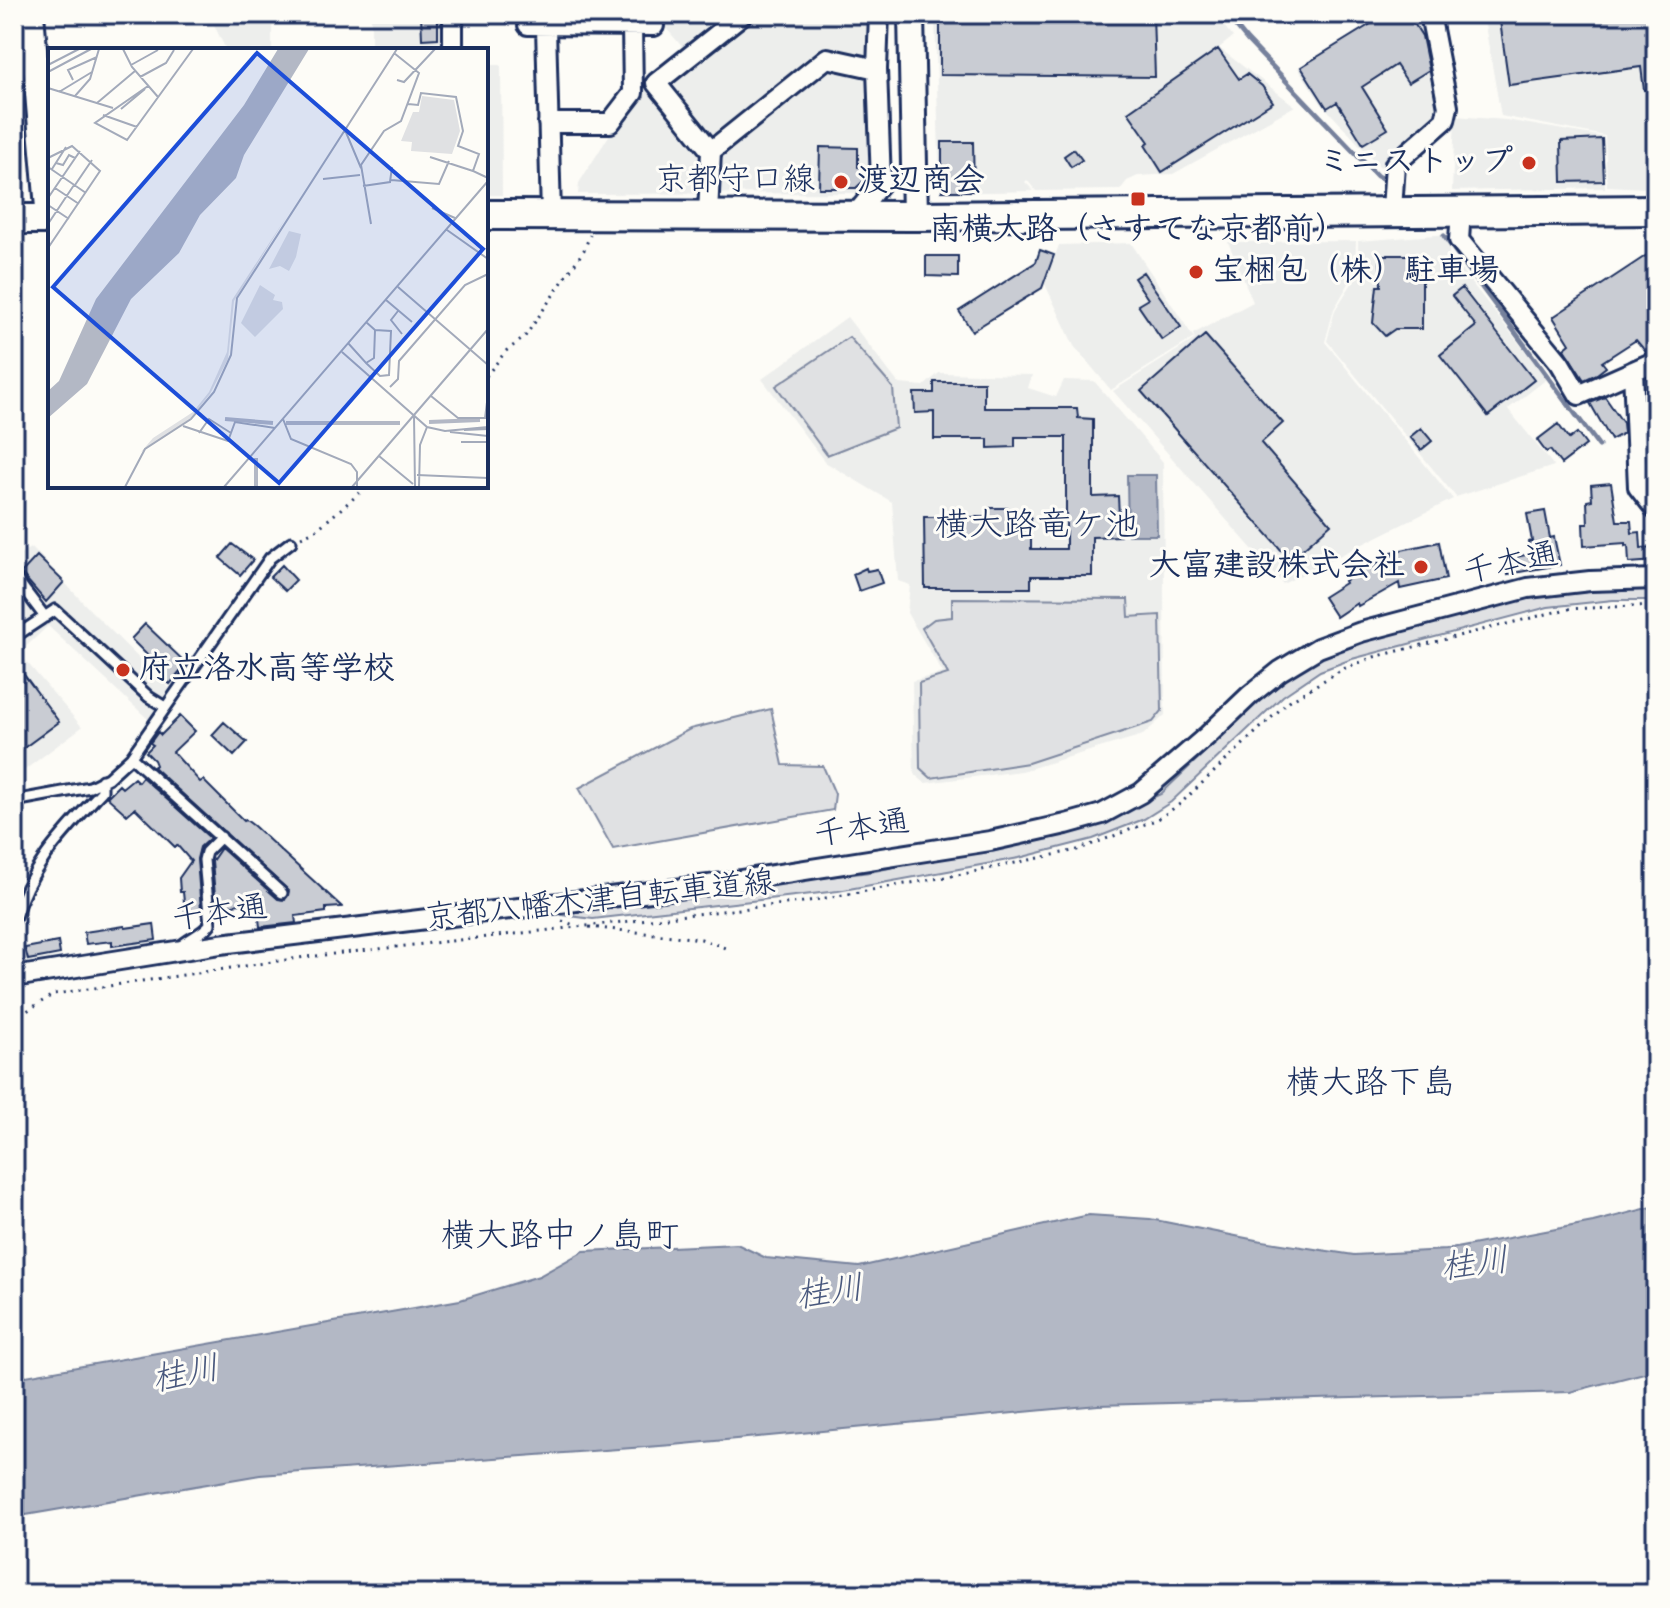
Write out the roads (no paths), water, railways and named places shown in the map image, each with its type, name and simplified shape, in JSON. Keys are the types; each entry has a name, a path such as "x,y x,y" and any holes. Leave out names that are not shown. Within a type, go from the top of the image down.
{"main road":[{"name":"京都守口線","path":"488,215 906,216 1393,203 1461,211 1656,210"},
{"path":"14,219 48,219"}],"street":[{"path":"31,14 48,197"},
{"path":"453,14 453,48"},
{"path":"708,214 711,151 656,83 743,14"},
{"path":"856,214 881,183 877,69 879,14"},
{"path":"1393,203 1395,164 1445,120 1448,107 1430,14"},
{"path":"906,216 898,53 911,16"},
{"path":"551,216 548,123 537,26 654,26"},
{"path":"548,123 610,123 633,93 632,26"},
{"path":"711,151 827,58 877,69"},
{"path":"1461,211 1459,240 1560,363 1579,395 1656,361"},
{"path":"1633,371 1638,487 1656,510"},
{"name":"千本通","path":"14,977 177,951 709,885 990,841 1066,824 1102,814 1141,793 1250,695 1280,671 1318,648 1361,632 1528,588 1590,581 1656,579"}],"lane":[{"path":"14,801 90,787 131,757 270,558 291,542"},
{"path":"14,576 45,617"},
{"path":"14,637 55,610 149,697 165,707"},
{"path":"131,757 282,893"},
{"path":"14,920 40,860 102,791 102,780"},
{"path":"177,951 186,940 210,924 204,860 206,852 221,837"}],"water":[{"path":"1127,475 1156,475 1157,535 1128,535"},
{"name":"桂川","path":"1656,1206 1656,1370 1570,1392 1098,1405 673,1445 260,1475 14,1517 14,1378 460,1300 539,1276 584,1251 737,1244 766,1258 859,1267 1089,1215 1150,1219 1354,1255 1445,1250 1593,1222"}],"waterway":[{"path":"1226,14 1377,176 1390,182"},
{"path":"1649,181 1656,176"},
{"path":"1444,236 1599,446"}],"place":[{"name":"ミニストップ","path":"1529,163"},
{"name":"渡辺商会","path":"841,182"},
{"name":"南横大路（さすてな京都前）","path":"1138,199"},
{"name":"宝梱包（株）駐車場","path":"1196,272"},
{"name":"大富建設株式会社","path":"1421,567"},
{"name":"府立洛水高等学校","path":"123,670"}],"district":[{"name":"横大路竜ケ池","path":"1037,527"},
{"name":"横大路下島","path":"1371,1085"},
{"name":"横大路中ノ島町","path":"560,1238"}]}
